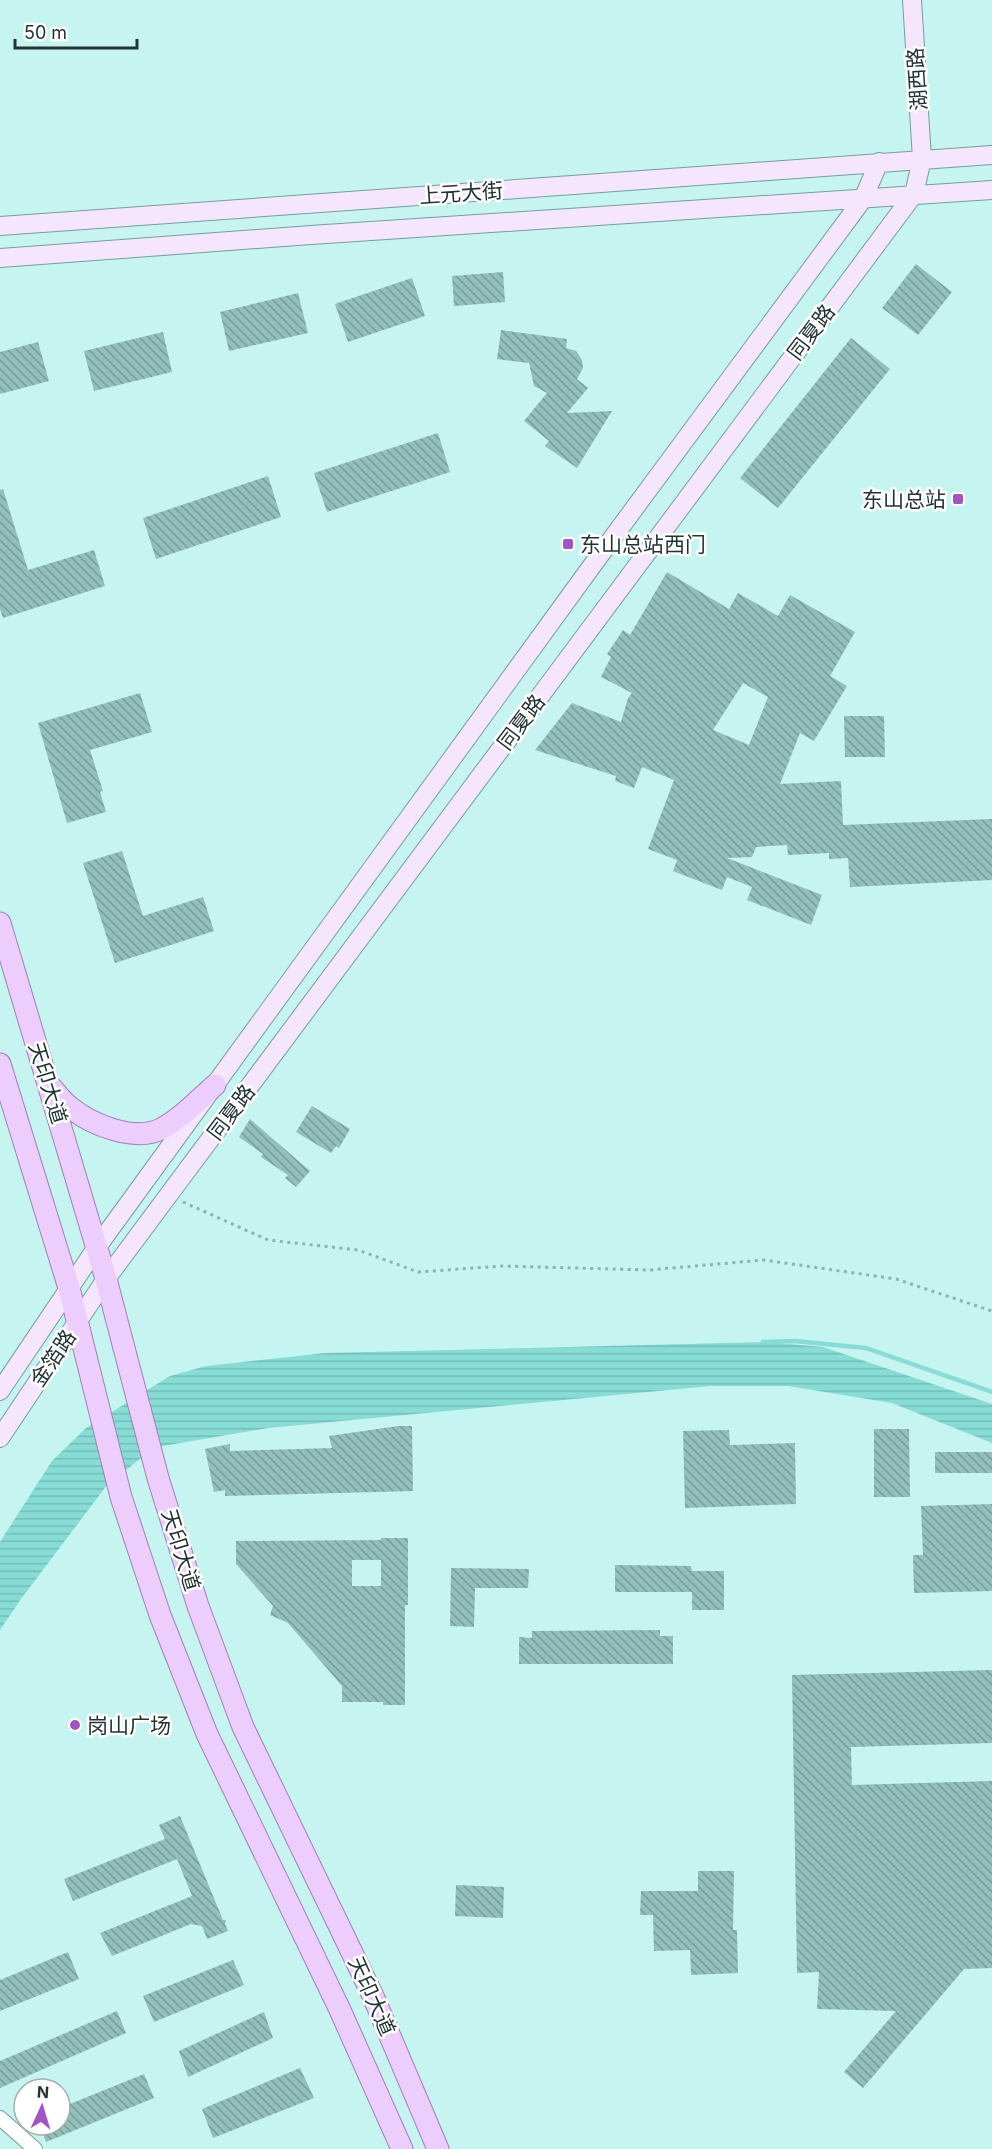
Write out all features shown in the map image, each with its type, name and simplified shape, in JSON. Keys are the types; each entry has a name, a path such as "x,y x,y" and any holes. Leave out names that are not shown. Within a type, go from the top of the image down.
{"main road":[{"name":"湖西路","path":"912,0 922,159"},
{"name":"上元大街","path":"0,226 992,155"},
{"name":"同夏路","path":"106,1279 914,194 922,159"},
{"name":"同夏路","path":"69,1288 614,535 863,199 879,162"},
{"name":"上元大街","path":"0,258 323,234 992,190"},
{"name":"天印大道","path":"0,923 97,1247 158,1478 198,1606 243,1727 373,1996 438,2149"},
{"name":"天印大道","path":"0,1064 69,1288 121,1497 160,1615 207,1734 340,2010 402,2149"},
{"path":"48,1083 61,1099 81,1115 126,1133 144,1134 160,1129 181,1116 215,1085"},
{"name":"金箔路","path":"0,1438 106,1279"},
{"name":"金箔路","path":"0,1391 69,1288"}],"street":[{"path":"0,2118 35,2149"}],"path":[{"path":"168,1195 268,1240 358,1250 418,1272 502,1266 649,1270 764,1260 896,1279 992,1311"}],"water":[{"path":"767,1342 823,1347 992,1404 992,1443 892,1403 788,1386 711,1386 268,1428 163,1446 140,1459 107,1485 0,1630 0,1542 52,1461 86,1428 170,1376 206,1366 325,1353"}],"building":[{"path":"916,264 952,292 918,335 882,308"},
{"path":"503,272 505,302 454,306 452,276"},
{"path":"412,278 425,316 348,342 335,304"},
{"path":"298,293 308,333 229,351 220,312"},
{"path":"501,330 567,339 566,348 576,351 582,360 583,368 577,379 588,388 567,413 612,411 577,468 545,446 549,441 524,421 547,393 534,386 529,363 497,359"},
{"path":"163,332 172,372 94,391 84,351"},
{"path":"851,338 890,369 778,508 740,478"},
{"path":"38,342 49,381 0,394 0,352"},
{"path":"438,433 450,472 327,512 314,473"},
{"path":"268,476 281,517 156,559 143,518"},
{"path":"3,489 28,570 94,550 105,586 3,618 0,609 0,490"},
{"path":"667,572 729,609 738,593 778,616 790,595 855,632 830,676 847,686 814,741 800,733 780,784 841,781 843,825 992,819 992,880 850,887 848,858 829,859 829,853 788,855 787,845 756,847 752,857 727,858 822,895 811,925 747,900 752,887 727,877 722,890 673,871 677,860 648,849 674,780 642,767 634,788 615,781 616,776 535,750 572,703 621,722 628,698 632,693 601,677 611,657 607,654 623,630 630,635","holes":["743,683 768,697 749,745 713,730"]},
{"path":"140,693 152,732 90,750 103,791 100,792 106,812 67,823 38,723"},
{"path":"844,716 884,716 885,757 845,757"},
{"path":"122,851 143,916 203,897 214,931 115,963 83,863"},
{"path":"312,1106 350,1129 339,1148 336,1146 331,1153 296,1132"},
{"path":"250,1119 310,1171 296,1187 285,1178 288,1175 261,1157 263,1154 239,1137"},
{"path":"412,1426 413,1491 225,1496 225,1490 214,1492 205,1449 230,1444 230,1451 332,1448 329,1436"},
{"path":"874,1429 909,1429 910,1497 874,1497"},
{"path":"729,1430 730,1445 795,1443 796,1504 685,1508 683,1431"},
{"path":"935,1452 992,1452 992,1473 935,1473"},
{"path":"992,1504 992,1591 914,1593 913,1555 923,1555 921,1506"},
{"path":"381,1538 408,1538 405,1705 383,1705 383,1702 342,1702 342,1686 288,1623 270,1615 273,1606 236,1564 236,1541 381,1540","holes":["352,1560 381,1560 381,1586 352,1586"]},
{"path":"615,1565 691,1566 692,1571 724,1571 724,1610 692,1610 692,1592 615,1592"},
{"path":"451,1568 529,1569 528,1588 475,1588 474,1627 450,1626"},
{"path":"660,1630 660,1636 673,1636 673,1664 519,1664 519,1637 532,1638 532,1631"},
{"path":"992,1670 992,1743 851,1747 852,1785 992,1781 992,1968 964,1969 863,2088 844,2072 896,2011 817,2009 819,1972 797,1973 792,1675"},
{"path":"180,1816 223,1920 226,1920 228,1931 207,1939 202,1926 191,1924 112,1956 100,1933 192,1896 177,1859 73,1901 64,1879 165,1839 159,1825"},
{"path":"698,1871 734,1871 733,1930 737,1930 738,1973 691,1975 690,1950 654,1951 653,1915 640,1915 641,1891 698,1891"},
{"path":"456,1885 504,1887 503,1918 455,1916"},
{"path":"68,1952 79,1979 0,2011 0,1980"},
{"path":"233,1960 244,1985 154,2022 143,1996"},
{"path":"117,2011 126,2033 25,2077 12,2077 12,2083 0,2088 0,2061"},
{"path":"264,2012 273,2038 188,2077 179,2051"},
{"path":"300,2068 314,2098 213,2138 202,2109"},
{"path":"144,2074 154,2098 72,2131 72,2103"},
{"path":"44,2137 58,2137 46,2142"}],"waterway":[{"path":"763,1342 795,1341 866,1348 992,1392"}],"place":[{"name":"东山总站","path":"958,499"},
{"name":"东山总站西门","path":"568,544"},
{"name":"岗山广场","path":"75,1725"}]}
